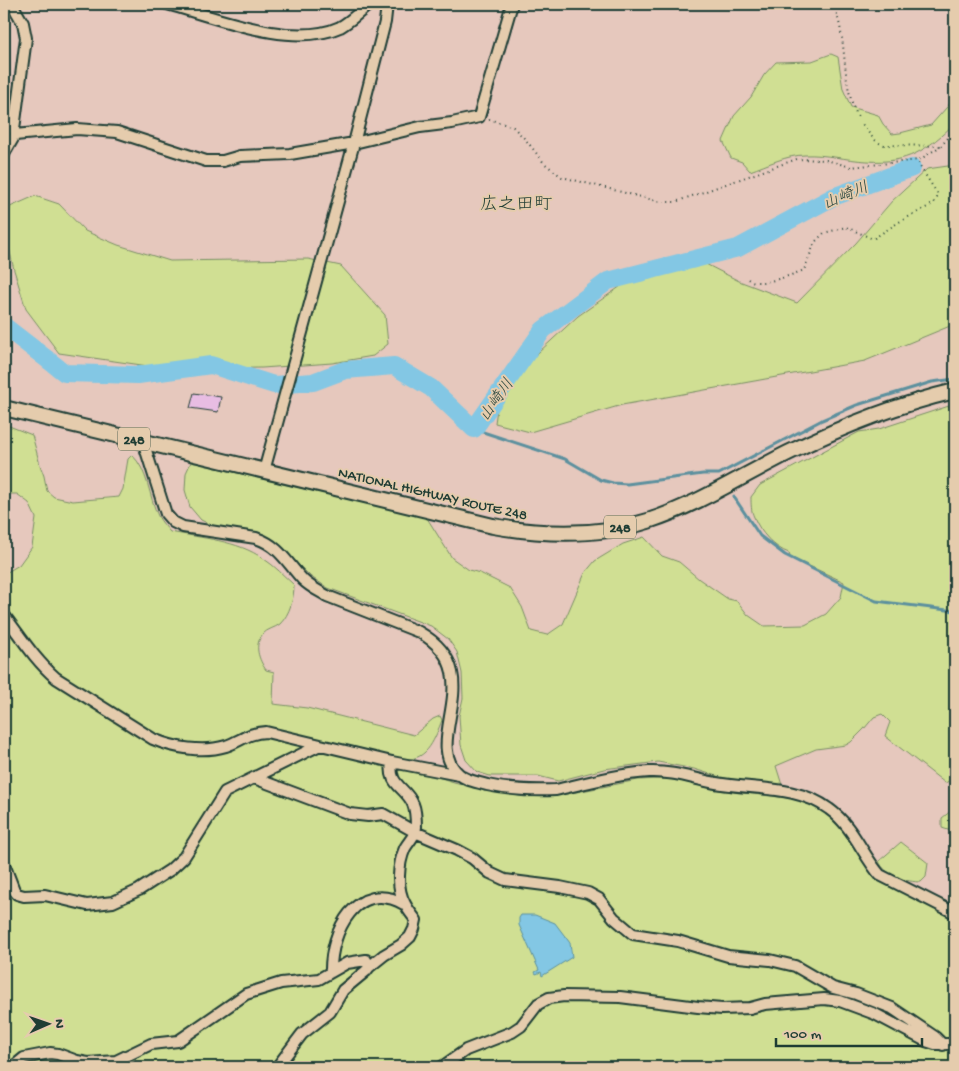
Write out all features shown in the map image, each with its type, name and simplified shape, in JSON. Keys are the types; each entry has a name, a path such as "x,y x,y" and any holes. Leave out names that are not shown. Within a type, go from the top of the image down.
{"highway":[{"name":"NATIONAL HIGHWAY ROUTE 248","path":"4,408 516,530 563,533 606,530 646,522 684,508 790,452 921,399 955,391"}],"street":[{"path":"4,154 11,130 26,38 23,23 12,4"},
{"path":"167,4 277,34 316,33 339,27 370,4"},
{"path":"264,471 354,143 385,22 387,4"},
{"path":"11,130 76,129 117,132 206,161 223,161 240,156 290,154 354,143 420,127 452,124 479,117 512,4"},
{"path":"142,441 166,514 173,522 183,527 256,538 268,542 276,548 305,582 314,588 327,596 418,632 432,640 443,651 451,668 454,682 448,730 448,752 452,765 459,775"},
{"path":"4,614 26,646 56,678 153,739 167,745 185,748 212,748 224,746 254,732 266,732 392,762 459,775 494,786 543,791 556,790 635,774 664,772 717,783 805,795 844,821 880,875 955,913"},
{"path":"4,864 17,894 24,896 45,895 87,905 113,902 139,890 170,870 184,857 226,792 320,745"},
{"path":"277,1067 302,1034 326,1016 343,990 366,971 368,967 401,945 414,929 416,920 404,904 399,872 405,848 416,830 413,805 392,778 392,762"},
{"path":"254,778 350,814 368,816 382,814 415,832 472,858 490,873 505,880 560,887 588,893 599,899 614,918 633,934 678,941 728,956 770,960 795,966 832,988 856,994 892,1008 935,1037 943,1045"},
{"path":"331,972 336,941 341,925 349,913 361,902 376,897 396,899 404,904"},
{"path":"13,1067 24,1058 50,1053 88,1063 116,1060 151,1044 178,1041 246,994 281,983 319,979 347,963 364,959 368,962 368,967"},
{"path":"442,1067 466,1050 512,1032 521,1026 538,1004 549,998 564,996 620,998 698,1008 750,1008 765,1004 824,999 840,1001 875,1014 926,1042 943,1045 955,1044"}],"path":[{"path":"833,4 840,19 846,82 858,120 877,143 884,145 941,146"},
{"path":"479,117 513,127 544,163 562,177 661,202 676,202 797,159 826,160 851,167 919,160 941,146 955,130"},
{"path":"748,279 754,282 766,282 804,270 815,242 824,233 836,228 846,227 873,240 899,222 932,204 937,198 937,192 919,165 919,160"}],"green space":[{"path":"831,54 838,57 843,89 851,107 878,115 892,134 931,125 955,98 955,123 926,148 894,160 867,161 821,155 798,155 750,171 742,162 731,158 723,141 734,116 751,97 764,75 776,62 812,61"},
{"path":"955,165 955,324 865,361 622,405 530,432 495,423 500,388 578,316 624,284 688,255 739,281 797,303 856,243 892,201 927,169"},
{"path":"35,196 59,204 85,231 118,245 170,261 308,259 341,266 385,315 388,344 373,356 332,363 262,368 169,369 59,353 26,309 7,239 10,207"},
{"path":"955,404 955,778 945,783 885,736 890,722 882,714 874,717 846,745 816,749 776,766 782,785 723,778 694,769 658,762 604,769 558,781 538,776 490,776 477,772 466,760 461,745 459,716 463,698 462,673 457,652 448,639 431,626 328,588 311,577 274,540 257,533 211,525 201,520 190,507 185,490 186,473 191,462 427,518 452,558 469,570 480,573 510,588 522,607 531,631 547,635 563,624 585,573 595,561 623,544 644,537 662,556 679,562 699,579 728,599 737,601 748,615 764,626 805,625 826,614 841,597 844,582 790,557 789,553 773,543 757,523 752,512 751,497 760,485 859,432 879,429"},
{"path":"4,424 32,435 47,491 54,497 73,501 119,497 123,489 128,459 132,455 142,468 158,516 170,532 218,541 242,548 268,562 294,585 292,600 286,616 280,624 265,632 258,643 259,657 263,666 266,670 274,672 273,704 307,708 414,735 433,719 440,716 442,720 430,747 420,756 406,759 267,729 223,744 187,745 156,738 55,674 4,611 4,574 19,565 32,547 36,518 29,503 17,494 4,494"},
{"path":"4,618 61,685 184,750 263,734 405,767 490,791 525,797 561,795 638,780 661,779 676,780 717,790 797,799 813,805 838,824 876,879 955,918 955,1067 4,1067"},
{"path":"955,810 955,828 948,830 942,828 942,818"},
{"path":"901,842 928,863 926,877 921,882 909,881 891,874 886,871 879,861"}],"water":[{"path":"521,915 535,915 555,923 570,943 572,957 542,976 541,972 536,974 535,972 539,970 519,925"}],"building":[{"path":"194,393 221,397 218,412 190,408"}],"waterway":[{"name":"山崎川","path":"4,326 65,373 138,375 211,365 274,385 313,382 345,370 394,366 431,388 474,429 543,330 608,281 738,248 833,197 912,168"},
{"path":"474,429 565,459 601,480 627,484 703,474 719,474 822,420 857,405 932,382 955,379"},
{"path":"734,497 760,536 785,555 876,601 955,611"}],"district":[{"name":"広之田町","path":"516,203"}]}
